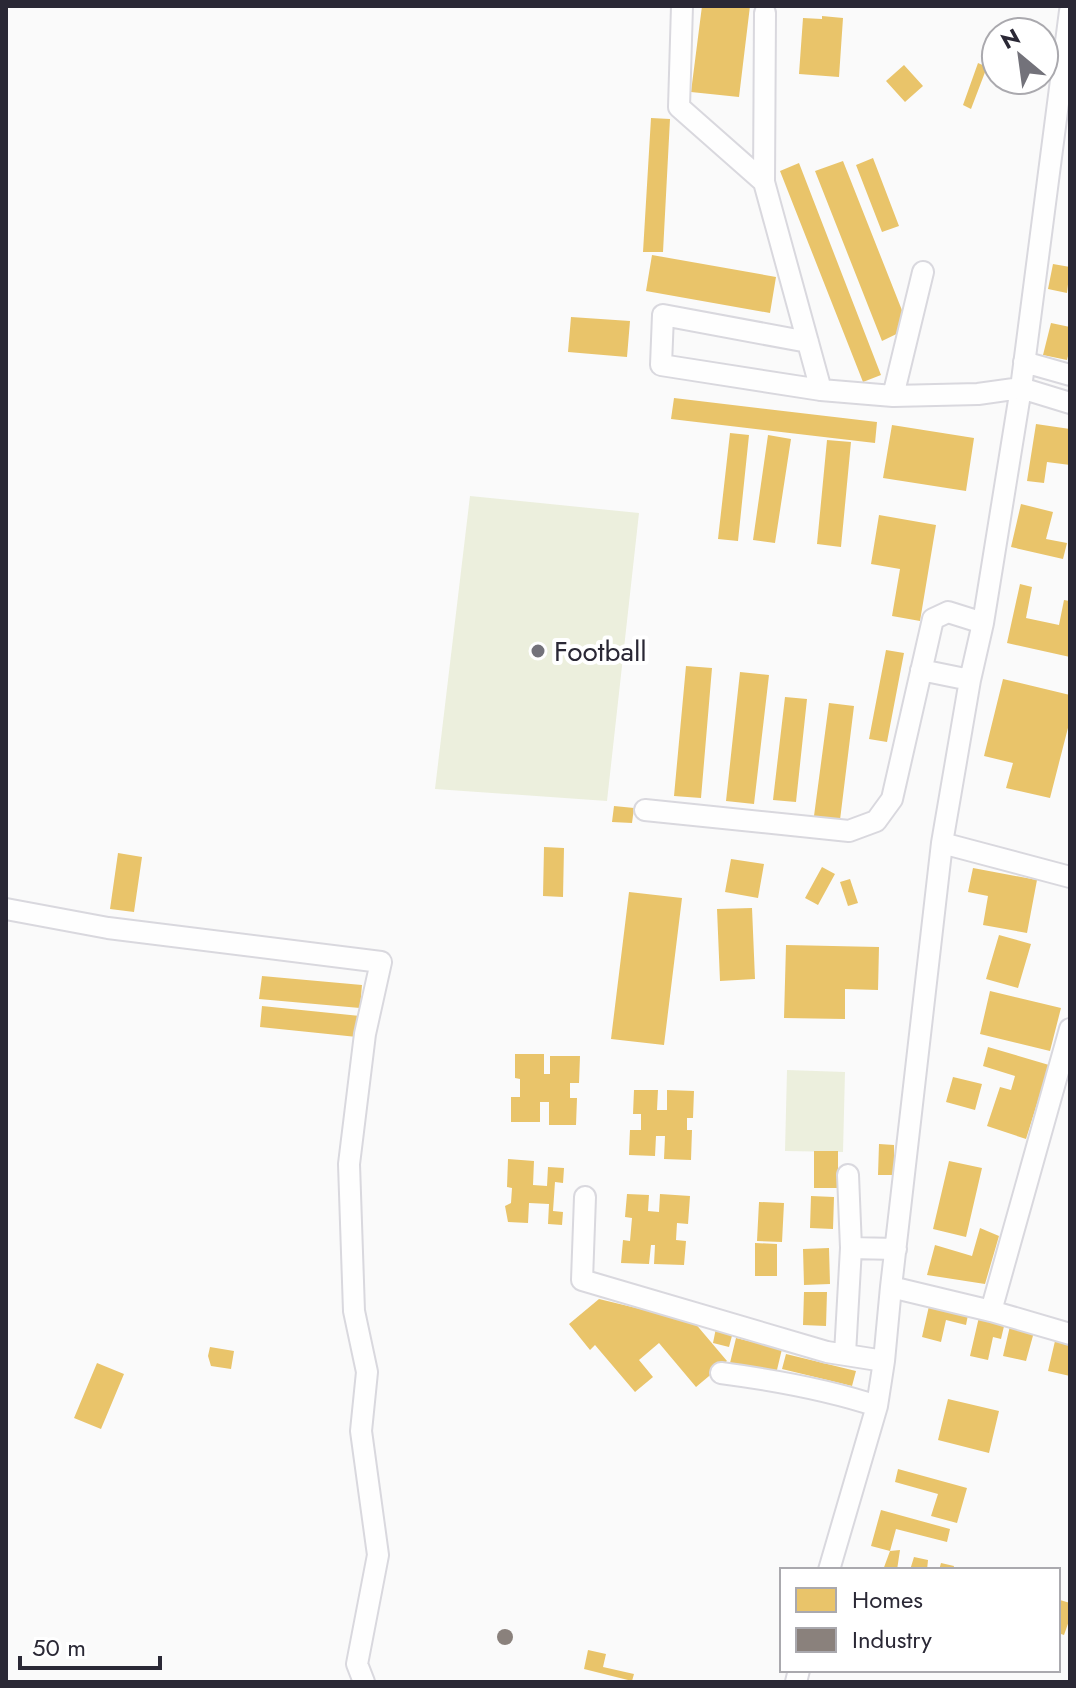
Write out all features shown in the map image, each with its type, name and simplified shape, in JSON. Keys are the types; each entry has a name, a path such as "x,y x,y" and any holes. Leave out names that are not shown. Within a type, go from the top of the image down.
{"street":[{"path":"682,6 679,107 764,182"},
{"path":"830,1568 877,1406 884,1361 942,843 983,623 1021,388 1066,74 1070,11"},
{"path":"765,13 764,182 821,390"},
{"path":"893,396 923,272"},
{"path":"808,342 663,315 661,365 821,390 893,396 978,394 1021,388 1070,403"},
{"path":"1024,362 1070,375"},
{"path":"645,810 849,831 876,821 892,799 933,619 948,612 983,623"},
{"path":"921,670 970,680"},
{"path":"942,843 1070,877"},
{"path":"6,909 108,928 381,962 365,1034 349,1164 354,1311 367,1372 361,1431 378,1555 357,1664 364,1682"},
{"path":"991,1311 1070,1029"},
{"path":"845,1354 851,1248 848,1175"},
{"path":"585,1197 582,1280 827,1352 884,1361"},
{"path":"851,1248 896,1249"},
{"path":"891,1287 1070,1334"},
{"path":"721,1373 802,1385 877,1406"}],"green space":[{"name":"Football","path":"470,496 639,513 607,801 435,789"},
{"path":"787,1070 845,1072 843,1152 785,1151"}],"building: Homes":[{"path":"702,6 750,6 739,97 691,92"},
{"path":"822,16 843,18 839,77 799,74 803,18 822,19"},
{"path":"978,63 980,85 971,109 963,105"},
{"path":"904,65 923,86 905,102 886,81"},
{"path":"651,118 670,119 663,252 643,252"},
{"path":"873,158 899,226 882,232 856,165"},
{"path":"843,161 909,328 882,341 815,171"},
{"path":"799,163 881,375 863,382 780,171"},
{"path":"652,255 776,277 770,313 646,291"},
{"path":"1053,264 1070,267 1067,293 1048,289"},
{"path":"571,317 630,321 627,357 568,352"},
{"path":"1051,323 1070,327 1067,360 1043,355"},
{"path":"674,398 877,422 875,443 671,419"},
{"path":"1036,424 1070,429 1070,465 1047,462 1044,483 1027,481"},
{"path":"892,425 974,438 966,491 883,478"},
{"path":"730,433 749,435 738,541 718,539"},
{"path":"768,435 791,439 775,543 753,540"},
{"path":"827,440 851,442 841,547 817,544"},
{"path":"1021,504 1053,512 1046,539 1067,543 1063,559 1011,547"},
{"path":"879,515 936,525 920,621 892,616 900,569 871,564"},
{"path":"1020,584 1032,587 1026,618 1059,625 1064,600 1070,601 1070,657 1007,643"},
{"path":"886,650 904,653 887,742 869,739"},
{"path":"686,666 712,668 701,798 674,796"},
{"path":"740,672 769,675 754,804 726,801"},
{"path":"1003,679 1070,695 1070,720 1050,798 1006,788 1013,763 984,756"},
{"path":"785,697 807,699 796,802 773,800"},
{"path":"829,703 854,706 840,820 814,816"},
{"path":"614,806 634,808 632,823 612,822"},
{"path":"544,847 564,848 563,897 543,896"},
{"path":"118,853 142,857 134,912 110,909"},
{"path":"731,859 764,864 758,898 725,892"},
{"path":"822,867 835,874 818,905 805,898"},
{"path":"973,868 1037,880 1027,933 983,925 988,896 968,892"},
{"path":"850,879 858,903 848,906 840,882"},
{"path":"629,892 682,898 664,1045 611,1039"},
{"path":"752,908 755,979 720,981 717,909"},
{"path":"999,935 1031,944 1018,988 986,979"},
{"path":"786,945 879,947 878,990 845,989 845,1019 784,1018"},
{"path":"262,976 362,985 360,1008 259,999"},
{"path":"990,991 1061,1008 1050,1051 980,1034"},
{"path":"262,1006 360,1016 357,1037 260,1027"},
{"path":"988,1047 1049,1065 1026,1139 987,1126 1000,1087 1011,1090 1015,1076 983,1066"},
{"path":"515,1054 544,1054 544,1074 550,1074 550,1056 580,1056 579,1083 570,1083 570,1098 577,1098 576,1125 549,1125 549,1102 540,1102 540,1122 511,1122 511,1097 520,1097 520,1079 515,1078"},
{"path":"953,1077 982,1084 975,1110 946,1102"},
{"path":"634,1090 658,1090 657,1110 667,1110 667,1090 694,1091 693,1118 687,1118 687,1130 692,1130 691,1160 664,1159 665,1136 656,1136 655,1156 629,1155 630,1130 641,1130 641,1114 633,1114"},
{"path":"879,1144 894,1145 894,1175 878,1175"},
{"path":"814,1151 838,1151 838,1188 814,1188"},
{"path":"508,1159 534,1161 533,1185 547,1186 548,1167 564,1168 563,1183 555,1182 553,1211 563,1212 562,1225 548,1224 549,1204 529,1203 528,1223 508,1222 505,1206 511,1203 512,1188 507,1187"},
{"path":"949,1161 982,1168 966,1237 933,1229"},
{"path":"627,1194 649,1195 648,1211 659,1212 660,1194 690,1196 688,1224 677,1223 676,1240 686,1241 684,1265 654,1264 655,1245 651,1245 649,1264 621,1263 623,1240 630,1241 632,1218 625,1217"},
{"path":"811,1196 834,1197 833,1229 810,1228"},
{"path":"759,1202 784,1203 782,1242 757,1241"},
{"path":"980,1228 999,1236 985,1284 927,1275 935,1245 972,1256"},
{"path":"755,1243 777,1244 777,1276 755,1276"},
{"path":"829,1248 830,1284 804,1285 803,1249"},
{"path":"804,1292 827,1292 826,1326 803,1325"},
{"path":"599,1299 694,1322 727,1361 696,1387 659,1343 639,1360 653,1377 635,1392 595,1345 590,1350 569,1324"},
{"path":"929,1306 968,1315 966,1325 946,1320 941,1342 922,1337"},
{"path":"979,1317 1005,1322 1001,1339 993,1337 988,1360 970,1356"},
{"path":"1010,1326 1034,1332 1026,1361 1003,1356"},
{"path":"716,1328 733,1332 729,1347 713,1343"},
{"path":"736,1338 782,1349 776,1374 730,1363"},
{"path":"1055,1341 1070,1344 1070,1376 1048,1371"},
{"path":"210,1347 234,1351 231,1369 211,1366 208,1356"},
{"path":"786,1354 856,1371 852,1386 782,1369"},
{"path":"97,1363 124,1374 101,1429 74,1418"},
{"path":"948,1399 999,1411 989,1453 938,1440"},
{"path":"898,1469 967,1488 957,1523 931,1516 938,1494 895,1482"},
{"path":"881,1510 950,1529 947,1542 896,1529 890,1551 871,1546"},
{"path":"900,1550 897,1568 884,1568 890,1551"},
{"path":"914,1557 928,1560 927,1568 911,1568"},
{"path":"941,1563 954,1566 954,1568 940,1568"},
{"path":"1060,1600 1070,1603 1070,1618 1064,1635 1060,1634"},
{"path":"588,1650 606,1654 603,1667 634,1674 632,1681 584,1669"}],"building: Industry":[{"path":"502,1629 508,1629 513,1637 511,1643 502,1645 497,1640 497,1634"}],"place":[{"name":"Football","path":"538,651"}]}
